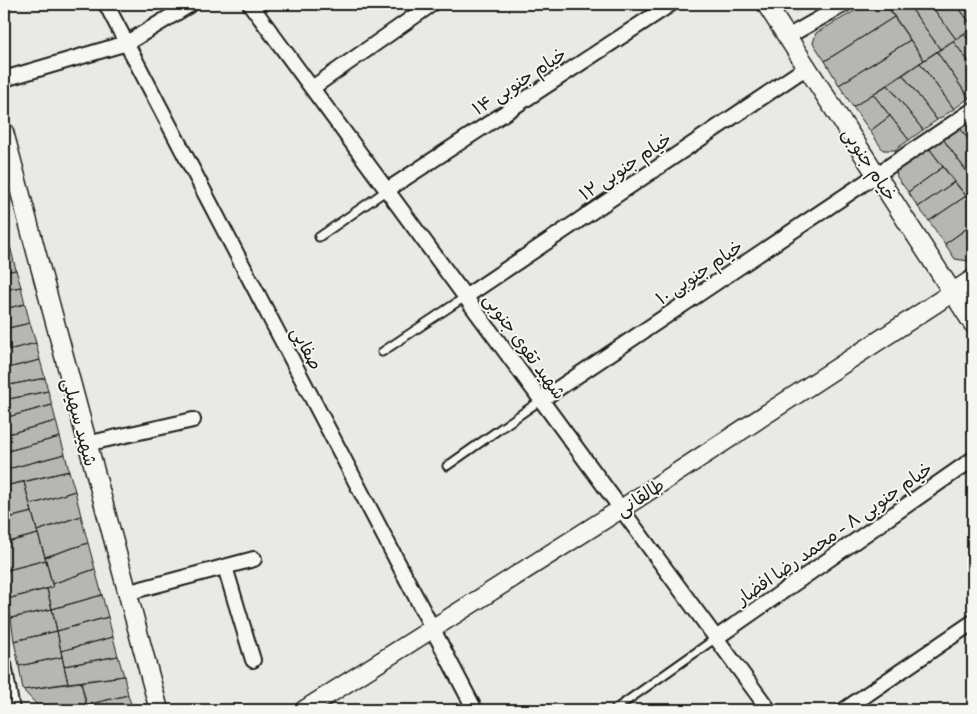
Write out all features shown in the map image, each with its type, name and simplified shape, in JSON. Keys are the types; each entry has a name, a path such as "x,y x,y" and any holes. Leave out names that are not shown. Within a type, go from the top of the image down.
{"street":[{"name":"صفایی","path":"106,4 475,710"},
{"path":"4,79 127,43 191,4"},
{"name":"شهید تقوی جنوبی","path":"250,4 769,710"},
{"path":"312,88 432,4"},
{"name":"خیام جنوبی ۱۴","path":"387,190 671,4"},
{"name":"خیام جنوبی","path":"766,4 973,324"},
{"path":"787,37 845,4"},
{"name":"خیام جنوبی ۱۲","path":"465,297 807,66"},
{"name":"خیام جنوبی ۱۰","path":"541,400 973,110"},
{"name":"شهید سهیلی","path":"4,132 86,444 159,710"},
{"name":"طالقانی","path":"316,707 432,629 622,510 973,279"},
{"path":"86,444 193,420"},
{"name":"خیام جنوبی ۸ - محمد رضا افضار","path":"716,638 973,459"},
{"path":"126,593 254,559"},
{"path":"225,567 253,660"},
{"path":"844,710 973,622"},
{"path":"4,664 11,706"}],"lane":[{"path":"319,237 387,190"},
{"path":"382,352 465,297"},
{"path":"447,466 541,400"},
{"path":"614,710 716,638"}],"shaded area":[{"path":"789,4 813,4 795,14"}],"building":[{"path":"867,4 886,4 894,17 825,61 813,43 816,33"},
{"path":"886,4 908,4 940,49 924,60"},
{"path":"908,4 930,4 956,39 940,49"},
{"path":"930,4 956,4 973,27 956,39"},
{"path":"956,4 973,4 973,27"},
{"path":"894,17 910,40 839,85 825,61"},
{"path":"973,27 973,45 964,34"},
{"path":"964,34 973,45 973,67 953,41"},
{"path":"910,40 924,60 853,107 839,85"},
{"path":"953,41 973,67 973,96 969,98 937,52"},
{"path":"937,52 969,98 954,109 920,63"},
{"path":"920,63 954,109 937,120 903,75"},
{"path":"903,75 937,120 923,130 888,85"},
{"path":"888,85 923,130 909,140 873,94"},
{"path":"873,94 890,116 870,131 853,107"},
{"path":"890,116 909,140 895,150 883,150 870,131"},
{"path":"973,118 973,146 960,128"},
{"path":"960,128 973,146 973,180 943,139"},
{"path":"943,139 973,180 973,191 966,196 929,148"},
{"path":"929,148 943,167 908,192 897,177 896,170"},
{"path":"943,167 954,182 918,207 908,192"},
{"path":"954,182 966,196 929,221 918,207"},
{"path":"973,191 973,206 966,196"},
{"path":"966,196 973,206 973,224 945,244 929,221"},
{"path":"973,224 973,258 969,261 955,259 945,244"},
{"path":"4,230 11,250 4,251"},
{"path":"11,250 16,270 4,272 4,251"},
{"path":"16,270 21,287 4,290 4,272"},
{"path":"21,287 25,304 4,309 4,290"},
{"path":"25,304 30,323 4,329 4,309"},
{"path":"30,323 36,343 4,351 4,329"},
{"path":"36,343 40,360 4,369 4,351"},
{"path":"40,360 45,378 4,386 4,369"},
{"path":"45,378 48,391 4,400 4,386"},
{"path":"48,391 52,405 4,418 4,400"},
{"path":"52,405 56,421 4,435 4,418"},
{"path":"56,421 60,437 4,452 4,435"},
{"path":"60,437 65,454 4,470 4,452"},
{"path":"65,454 69,471 4,486 4,470"},
{"path":"69,471 75,491 30,505 24,482"},
{"path":"24,482 32,512 4,519 4,486"},
{"path":"75,491 81,516 37,531 30,505"},
{"path":"32,512 38,534 4,543 4,519"},
{"path":"81,516 88,543 45,557 37,531"},
{"path":"38,534 46,560 4,571 4,543"},
{"path":"88,543 95,569 52,584 45,557"},
{"path":"46,560 53,587 7,599 4,571"},
{"path":"95,569 102,595 52,609 47,589 53,587 52,584"},
{"path":"47,589 52,609 11,618 7,599"},
{"path":"102,595 108,617 57,631 52,609"},
{"path":"52,609 57,631 14,641 11,618"},
{"path":"108,617 113,637 61,651 57,631"},
{"path":"57,631 62,657 19,666 14,641"},
{"path":"113,637 118,656 64,666 61,651"},
{"path":"118,656 124,676 68,683 64,666"},
{"path":"62,657 68,683 23,690 19,666"},
{"path":"124,676 128,695 86,705 81,682"},
{"path":"81,682 88,710 42,710 23,690"},
{"path":"128,695 133,710 88,710 86,705"}]}
